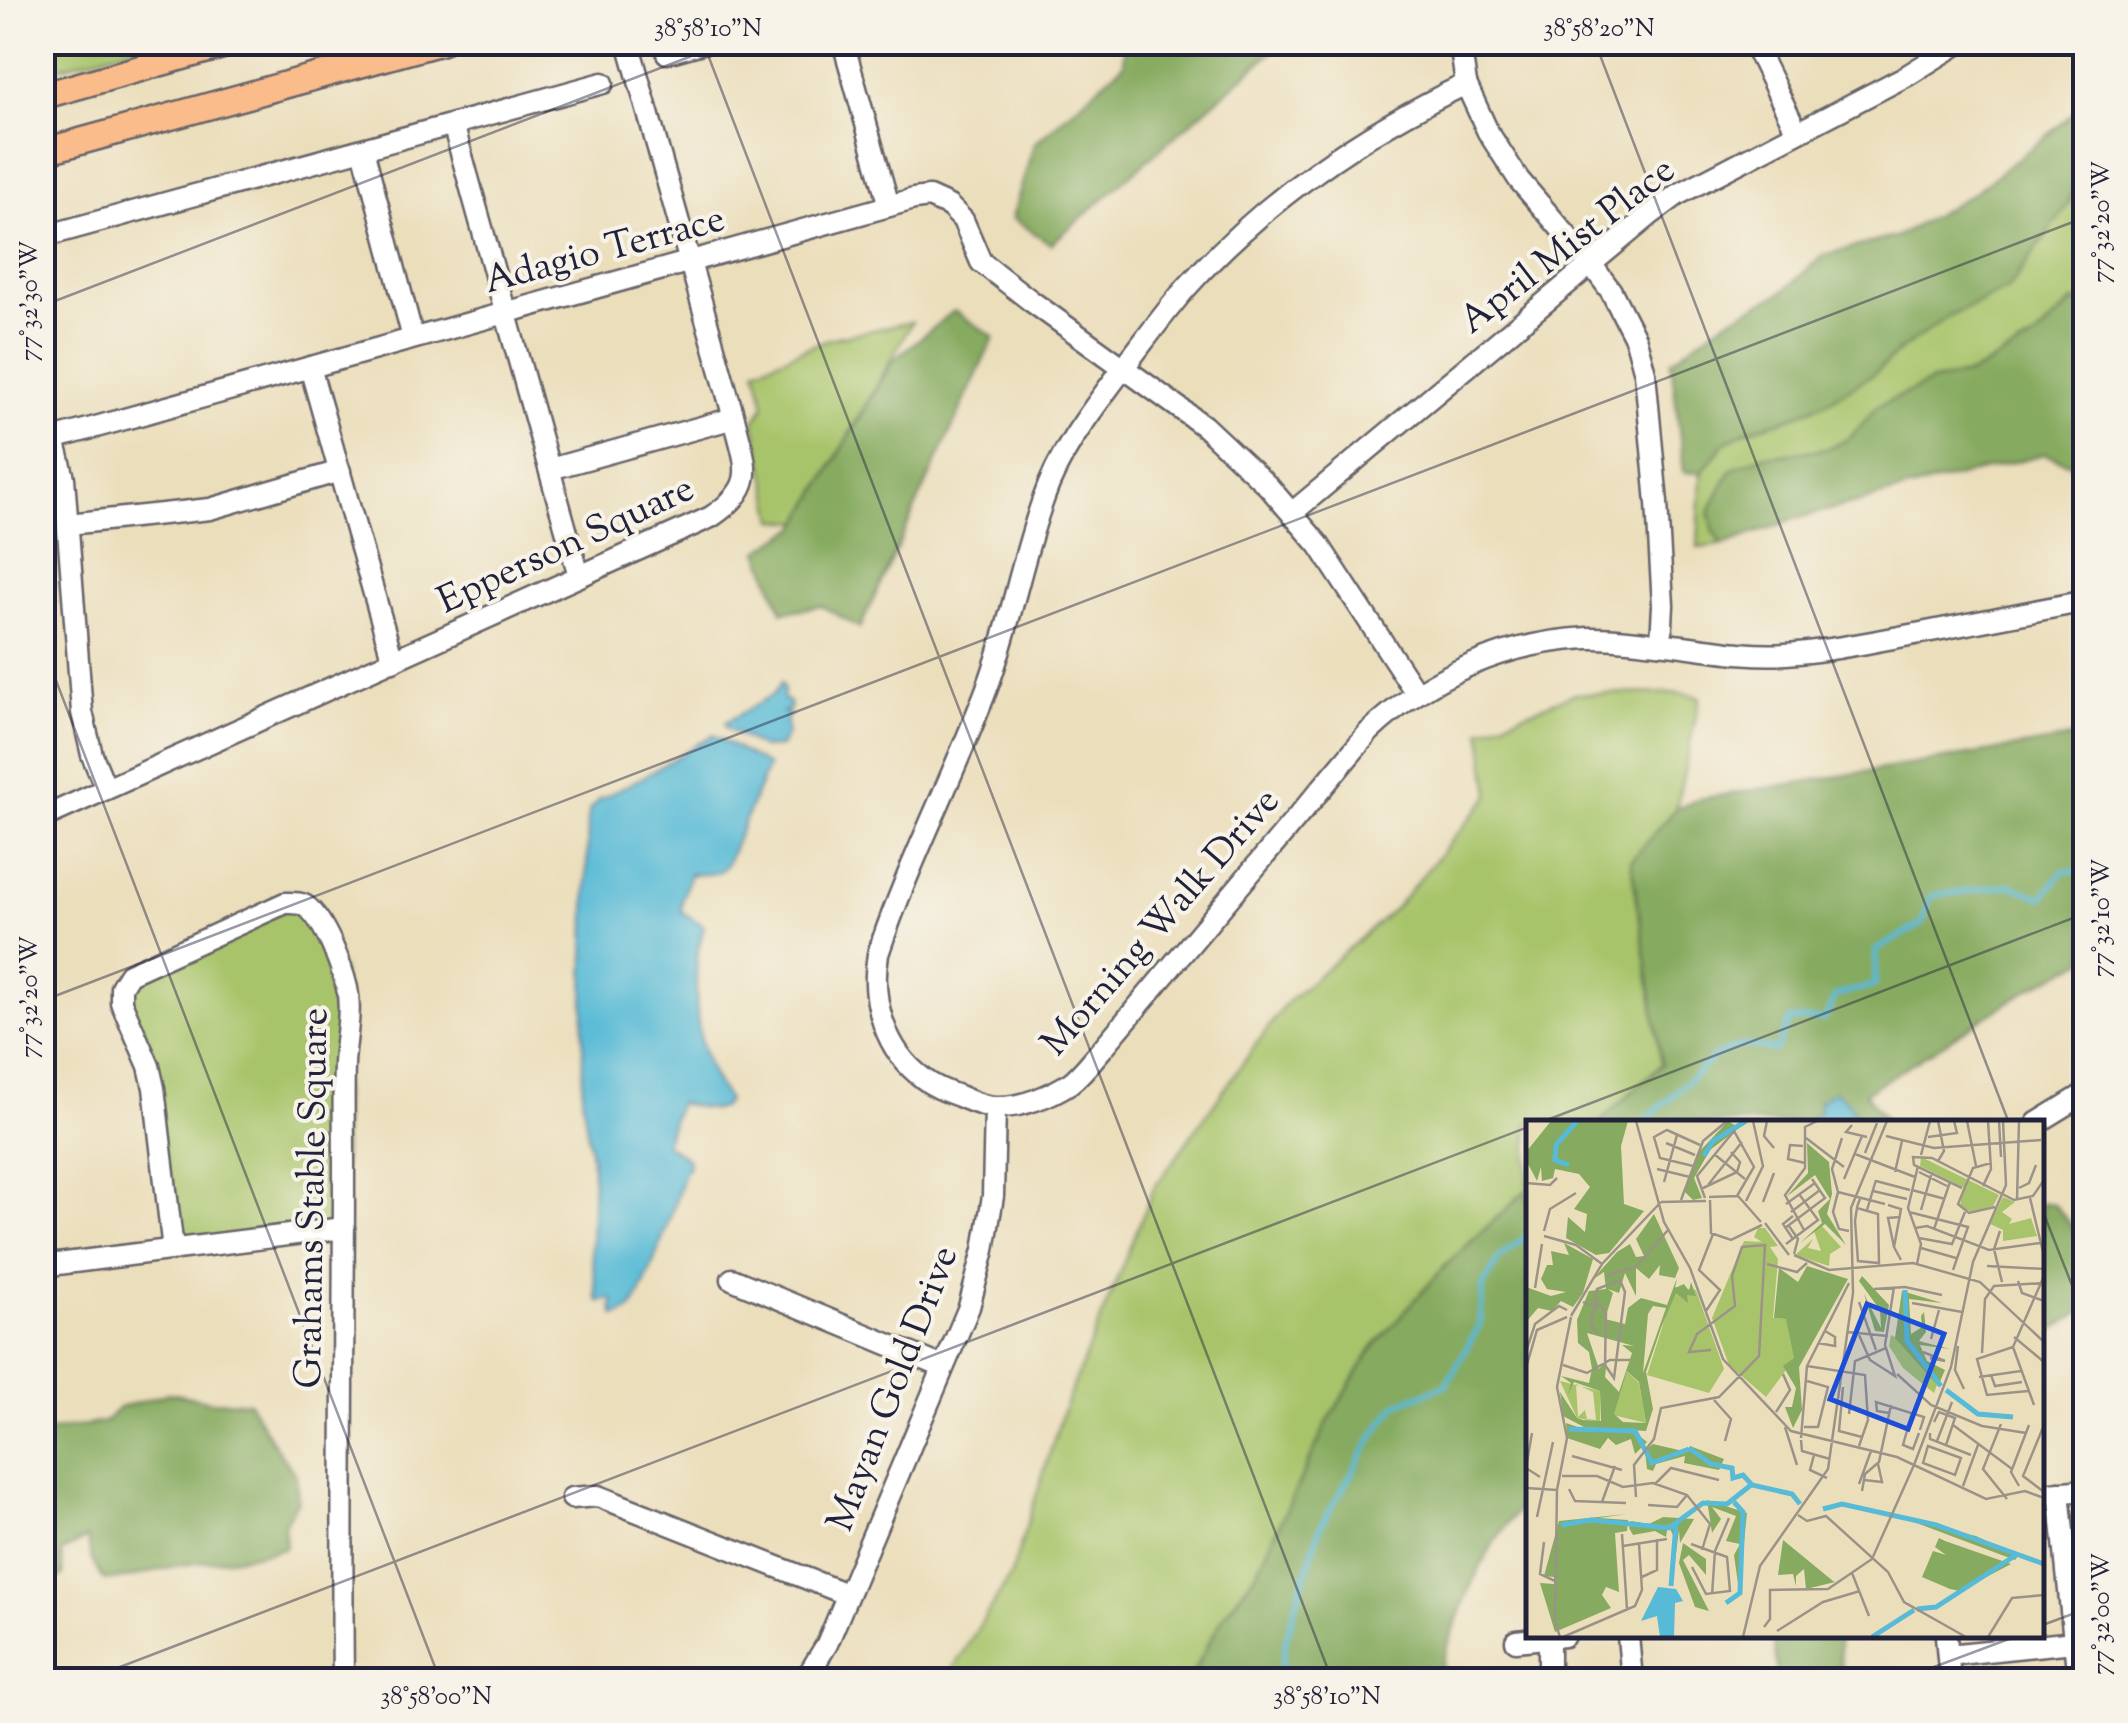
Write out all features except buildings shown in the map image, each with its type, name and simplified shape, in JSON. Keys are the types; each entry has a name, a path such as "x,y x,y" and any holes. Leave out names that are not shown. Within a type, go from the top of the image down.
{"main road":[{"path":"42,96 235,42"},
{"path":"42,152 440,42"}],"street":[{"name":"Epperson Square","path":"42,818 711,518 742,490 746,466 734,418 628,42"},
{"path":"666,53 706,42"},
{"path":"842,42 889,206"},
{"path":"1460,42 1466,84 1488,132 1518,180 1592,264 1636,340 1645,372 1657,504 1664,605 1660,644"},
{"path":"1753,42 1797,132"},
{"name":"April Mist Place","path":"1293,512 1677,195 1908,75 1961,42"},
{"path":"42,238 603,83"},
{"path":"995,1108 943,1090 924,1080 908,1064 881,1021 874,976 878,954 992,675 1043,498 1089,414 1123,369 1188,286 1258,217 1326,164 1417,107 1466,84"},
{"path":"453,124 579,576"},
{"path":"362,149 414,338"},
{"name":"Adagio Terrace","path":"48,440 929,197 949,206 963,220 981,262 1204,426 1268,486 1319,545 1416,692"},
{"path":"310,368 393,660"},
{"path":"550,469 734,418"},
{"path":"48,440 64,478 82,712 92,755 106,789"},
{"path":"68,524 210,509 340,471"},
{"name":"Morning Walk Drive","path":"995,1108 1027,1102 1070,1083 1352,750 1416,692 1474,663 1537,644 1593,638 1746,655 1787,654 2086,601"},
{"name":"Grahams Stable Square","path":"173,1250 154,1088 149,1066 120,1002 121,986 129,974 208,936 286,904 298,903 316,917 342,970 348,993 344,1068 343,1680"},
{"path":"2042,1120 2086,1092"},
{"name":"Mayan Gold Drive","path":"804,1680 827,1644 969,1307 993,1196 995,1108"},
{"path":"42,1266 344,1228"},
{"path":"732,1280 943,1367"},
{"path":"2078,1680 2050,1493 2086,1490"},
{"path":"572,1498 598,1496 846,1594"},
{"path":"1516,1641 1540,1638"},
{"path":"1550,1680 1556,1638"},
{"path":"1628,1638 1632,1680"},
{"path":"1950,1680 1947,1645 2074,1642"}],"green space":[{"path":"43,42 149,42 149,43 43,72"},
{"path":"1124,43 1282,43 1051,244 1012,218 1034,144 1124,64"},
{"path":"2085,102 2085,168 2068,204 2008,289 1946,318 1875,373 1827,402 1745,431 1724,444 1701,473 1684,472 1671,361 1723,322 1781,293 1824,255 1898,236 1973,193"},
{"path":"2085,168 2085,304 2073,301 2034,339 1968,375 1933,381 1879,406 1849,438 1828,449 1797,452 1714,532 1723,545 1698,548 1701,473 1724,444 1745,431 1827,402 1875,373 1946,318 2008,289 2068,204"},
{"path":"2074,301 2085,304 2085,469 2044,454 1794,519 1723,545 1714,532 1709,512 1732,469 1762,456 1828,449 1850,438 1878,406 1933,381 1968,375 2034,339"},
{"path":"954,311 994,337 860,628 822,606 782,612 759,551 797,527 893,360"},
{"path":"912,322 800,522 775,520 754,421 765,405 756,369 828,339"},
{"path":"1680,693 1700,697 1676,809 1631,861 1662,1064 1602,1120 1526,1120 1526,1191 1446,1265 1371,1350 1328,1421 1257,1572 1224,1616 1189,1680 946,1680 1011,1575 1063,1411 1154,1188 1285,1004 1395,908 1490,795 1481,730 1574,694"},
{"path":"2085,736 2085,960 2031,988 1865,1093 1886,1120 1602,1120 1662,1064 1631,861 1676,809 1699,799"},
{"path":"299,903 342,970 344,1228 173,1250 154,1088 121,987"},
{"path":"1526,1191 1526,1499 1494,1542 1471,1585 1444,1656 1440,1680 1189,1680 1224,1615 1257,1572 1328,1421 1371,1350 1446,1265"},
{"path":"2043,1203 2054,1204 2085,1242 2086,1308 2043,1338"},
{"path":"169,1393 213,1401 249,1402 296,1476 298,1500 284,1524 286,1547 112,1580 103,1579 92,1560 87,1538 61,1552 63,1576 43,1584 43,1432 105,1422 119,1408"},
{"path":"1773,1638 1838,1638 1842,1680 1778,1680"}],"water":[{"path":"781,683 783,699 791,708 783,712 790,714 780,747 762,748 727,728 725,723 774,694"},
{"path":"713,735 768,766 726,865 714,873 690,874 682,901 681,911 704,926 696,975 699,1032 709,1068 728,1100 714,1110 678,1103 665,1144 687,1158 689,1166 636,1302 630,1310 615,1316 611,1299 600,1302 597,1298 591,1248 593,1170 582,1098 588,818 590,809 600,799"},
{"path":"1834,1091 1860,1120 1809,1120 1818,1113 1818,1102"}],"waterway":[{"path":"1646,1120 1715,1056 1744,1045 1776,1050 1790,1020 1825,1019 1835,996 1875,985 1876,950 1922,924 1931,896 2011,885 2042,898 2063,871 2086,871"},
{"path":"1280,1680 1286,1638 1320,1527 1397,1404 1446,1385 1480,1324 1483,1286 1500,1257 1526,1237"}]}
